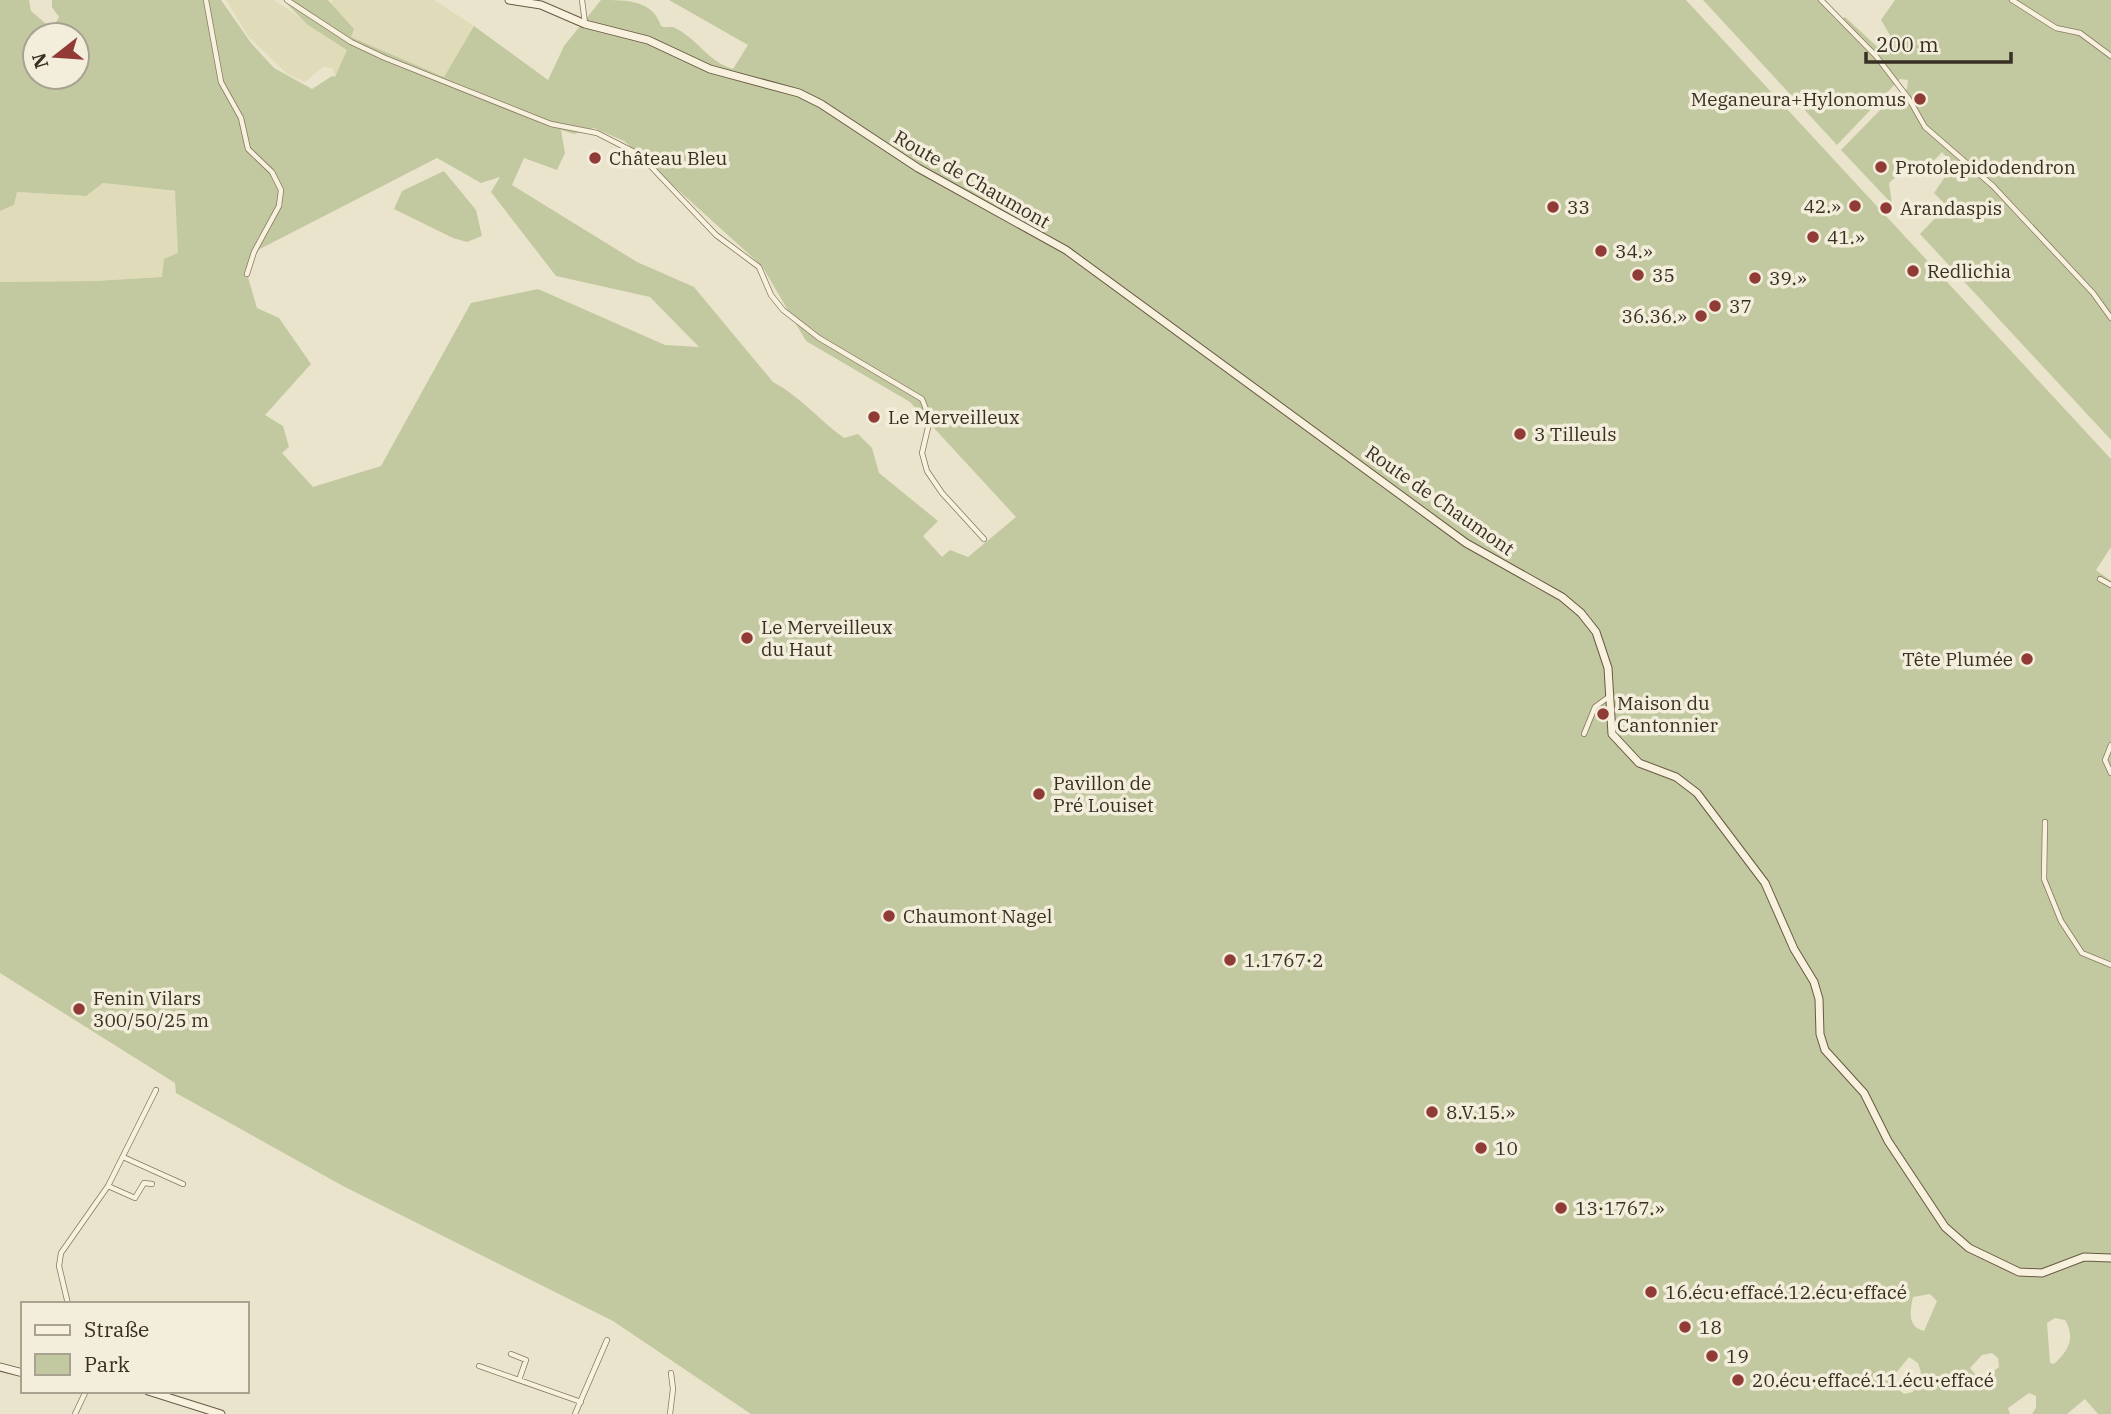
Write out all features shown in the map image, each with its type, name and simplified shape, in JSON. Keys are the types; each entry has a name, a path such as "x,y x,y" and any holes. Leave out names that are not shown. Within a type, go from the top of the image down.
{"street":[{"path":"206,0 221,82 241,118 248,149 275,176 281,200 254,252 247,274"},
{"path":"287,0 351,42 385,58 551,124 597,133 640,155 716,235 759,267 771,295 783,310 819,338 922,399 930,418 922,453 928,471 942,493 984,539"},
{"name":"Route de Chaumont","path":"509,0 548,7 586,24 648,40 710,69 810,98 918,168 1066,250 1466,542 1562,597 1581,613 1596,632 1608,668 1610,729 1616,740 1639,762 1676,777 1697,793 1765,883 1817,990 1819,1034 1825,1050 1870,1101 1888,1141 1945,1227 1969,1248 2019,1272 2042,1273 2091,1256 2111,1258"},
{"path":"582,0 586,24"},
{"path":"1821,0 1875,56 1909,99 1925,127 1993,186 2093,293 2111,318"},
{"path":"2012,0 2056,28 2080,33 2111,56"},
{"path":"2100,579 2111,585"},
{"path":"1584,734 1595,707 1610,696"},
{"path":"2111,745 2105,760 2111,773"},
{"path":"2045,822 2044,879 2061,921 2082,953 2111,965"},
{"path":"67,1302 58,1266 61,1253 108,1186 156,1090"},
{"path":"123,1157 183,1184"},
{"path":"108,1186 135,1198 144,1182 152,1184"},
{"path":"575,1414 607,1340"},
{"path":"511,1354 526,1360 519,1380"},
{"path":"479,1366 581,1402"},
{"path":"0,1367 21,1372"},
{"path":"670,1414 673,1389 671,1373"},
{"path":"75,1414 85,1393"},
{"path":"154,1393 221,1414"}],"shaded area":[{"path":"226,0 274,0 348,50 335,77 332,68 323,67 305,82 287,74 248,36"},
{"path":"434,0 474,26 444,77 351,37 331,2"},
{"path":"103,183 176,192 178,254 162,277 0,282 0,211 14,205 17,192 86,196"}],"green space":[{"path":"0,0 29,0 31,11 43,21 21,21 21,91 91,91 91,21 57,21 59,17 52,7 52,0 221,0 251,43 274,68 312,89 332,76 335,77 347,50 308,25 283,0 328,0 354,29 351,37 444,77 474,26 548,80 564,46 601,0 629,1 645,6 657,17 661,26 677,29 717,61 733,69 748,45 669,0 1686,0 2111,459 2111,547 2096,570 2111,581 2111,1414 2098,1414 2085,1399 2067,1414 2032,1414 2036,1408 2036,1396 2029,1393 2008,1408 2010,1414 751,1414 613,1321 343,1186 176,1093 175,1083 0,973 0,282 162,277 164,259 178,253 175,191 103,183 86,196 17,192 14,205 0,211","holes":["594,128 624,141 762,266 806,341 910,402 1016,517 968,557 950,550 942,557 923,536 938,521 879,473 872,448 858,434 844,438 792,394 773,382 694,287 637,262 512,185 524,158 557,170 565,153 561,130 574,134","437,158 481,183 500,177 491,192 556,276 650,297 699,347 665,345 538,289 471,303 381,466 313,487 282,453 289,447 283,426 265,415 311,364 279,318 257,308 247,274 254,252","1930,1294 1937,1301 1924,1331 1912,1322 1913,1297","2055,1318 2065,1320 2070,1333 2067,1349 2054,1364 2050,1363 2047,1323","1992,1353 1998,1358 1999,1367 1981,1381 1970,1368 1982,1355","1909,1357 1918,1363 1921,1372 1913,1392 1904,1394 1898,1389 1896,1373"]},
{"path":"1703,0 1818,0 1837,21 1845,17 1884,53 1895,44 1881,20 1895,0 2111,0 2111,440 1920,234 1942,211 1944,203 1934,193 1953,165 1942,152 1925,170 1904,170 1889,183 1892,204 1841,150 1888,102 1907,89 1908,80 1900,79 1837,145"},
{"path":"444,171 476,210 482,236 467,242 453,238 394,209 402,191"}],"place":[{"name":"Meganeura+Hylonomus","path":"1920,99"},
{"name":"Château Bleu","path":"595,158"},
{"name":"Protolepidodendron","path":"1881,167"},
{"name":"42.»","path":"1855,206"},
{"name":"33","path":"1553,207"},
{"name":"Arandaspis","path":"1886,208"},
{"name":"41.»","path":"1813,237"},
{"name":"34.»","path":"1601,251"},
{"name":"Redlichia","path":"1913,271"},
{"name":"35","path":"1638,275"},
{"name":"39.»","path":"1755,278"},
{"name":"37","path":"1715,306"},
{"name":"36.36.»","path":"1701,316"},
{"name":"Le Merveilleux","path":"874,417"},
{"name":"3 Tilleuls","path":"1520,434"},
{"name":"Le Merveilleux du Haut","path":"747,638"},
{"name":"Tête Plumée","path":"2027,659"},
{"name":"Maison du Cantonnier","path":"1603,714"},
{"name":"Pavillon de Pré Louiset","path":"1039,794"},
{"name":"Chaumont Nagel","path":"889,916"},
{"name":"1.1767·2","path":"1230,960"},
{"name":"Fenin Vilars 300/50/25 m","path":"79,1009"},
{"name":"8.V.15.»","path":"1432,1112"},
{"name":"10","path":"1481,1148"},
{"name":"13·1767.»","path":"1561,1208"},
{"name":"16.écu·effacé.12.écu·effacé","path":"1651,1292"},
{"name":"18","path":"1685,1327"},
{"name":"19","path":"1712,1356"},
{"name":"20.écu·effacé.11.écu·effacé","path":"1738,1380"}]}
